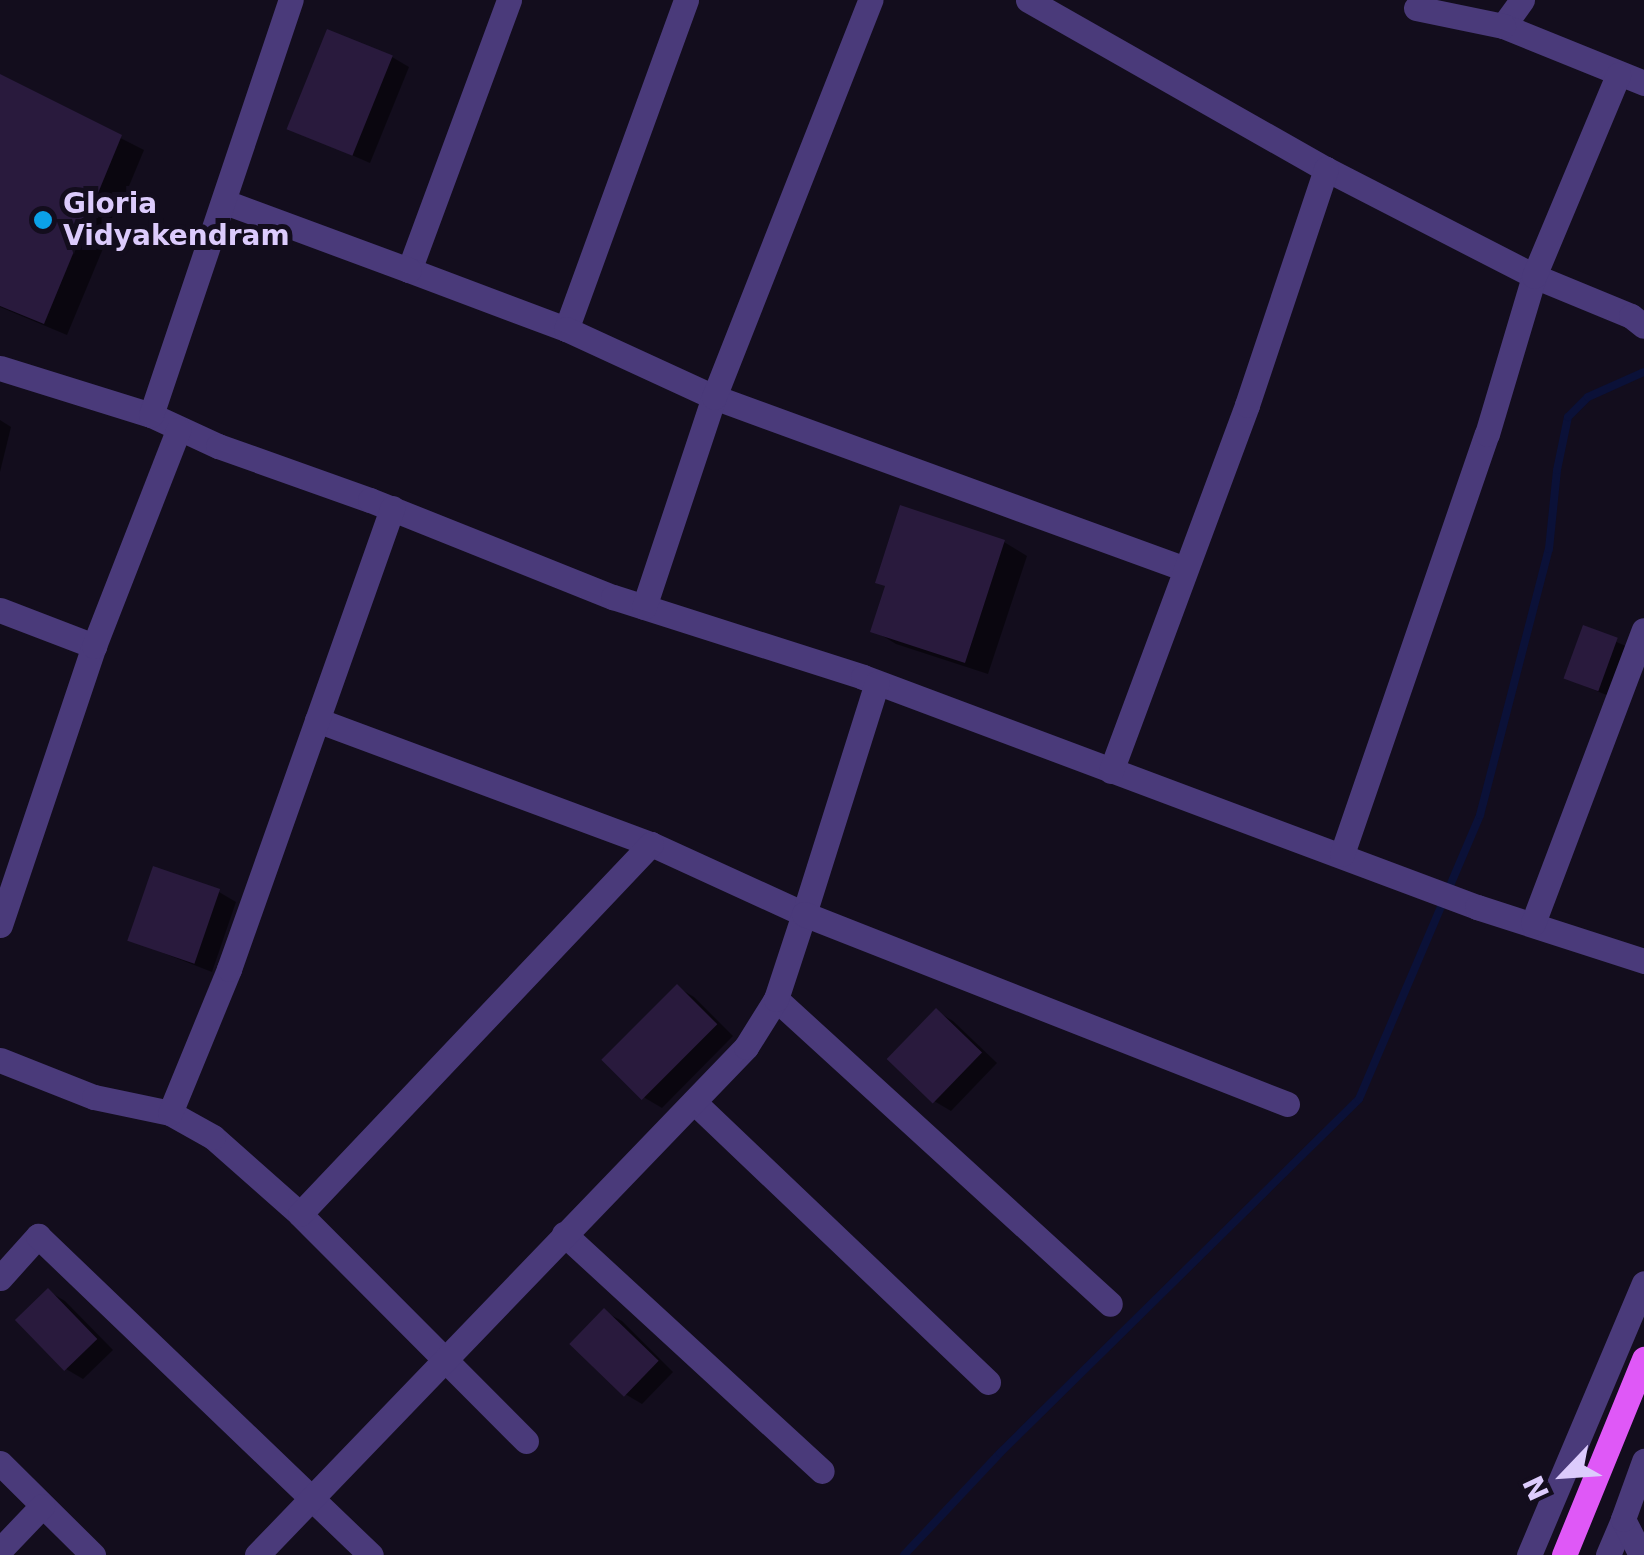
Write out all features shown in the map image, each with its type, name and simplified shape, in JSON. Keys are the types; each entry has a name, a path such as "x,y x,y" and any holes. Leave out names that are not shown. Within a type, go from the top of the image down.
{"main road":[{"path":"1564,1555 1644,1359"}],"street":[{"path":"151,415 291,0"},
{"path":"409,270 510,0"},
{"path":"566,329 686,0"},
{"path":"644,607 714,396 870,0"},
{"path":"1028,0 1326,170 1534,276 1631,316 1644,326"},
{"path":"1503,26 1522,0"},
{"path":"1416,8 1503,26 1644,83"},
{"path":"1342,854 1487,434 1534,276 1618,75"},
{"path":"1111,771 1247,405 1326,170"},
{"path":"225,202 566,329 714,396 1185,568"},
{"path":"0,368 151,415 178,430 392,508 644,607 877,682 1477,908 1644,961"},
{"path":"0,926 94,646 178,430"},
{"path":"170,1113 229,969 392,508"},
{"path":"0,610 94,646"},
{"path":"1534,923 1644,630"},
{"path":"257,1555 746,1047 776,999 877,682"},
{"path":"318,720 651,844 804,914 1286,1104"},
{"path":"300,1214 651,844"},
{"path":"776,999 1110,1304"},
{"path":"0,1060 94,1097 170,1113 213,1137 300,1214 526,1441"},
{"path":"694,1102 988,1382"},
{"path":"564,1234 822,1471"},
{"path":"0,1278 38,1236 371,1555"},
{"path":"1529,1555 1644,1284"},
{"path":"1608,1555 1644,1461"},
{"path":"0,1463 93,1555"},
{"path":"0,1550 42,1506"},
{"path":"1623,1518 1640,1555"}],"building":[{"path":"327,29 393,56 352,156 287,129"},
{"name":"Gloria Vidyakendram","path":"0,74 122,135 44,324 0,306"},
{"path":"900,505 1005,540 965,663 870,632 885,586 875,583"},
{"path":"1583,625 1618,638 1598,691 1564,679"},
{"path":"153,866 220,889 194,964 127,941"},
{"path":"677,984 717,1024 642,1100 601,1060"},
{"path":"936,1008 982,1052 933,1104 887,1059"},
{"path":"48,1288 97,1339 64,1371 15,1320"},
{"path":"604,1308 659,1361 624,1397 569,1344"}],"waterway":[{"path":"904,1555 1000,1453 1359,1099 1480,815 1549,549 1557,470 1568,417 1588,397 1644,372"}],"place":[{"name":"Gloria Vidyakendram","path":"43,220"}]}
